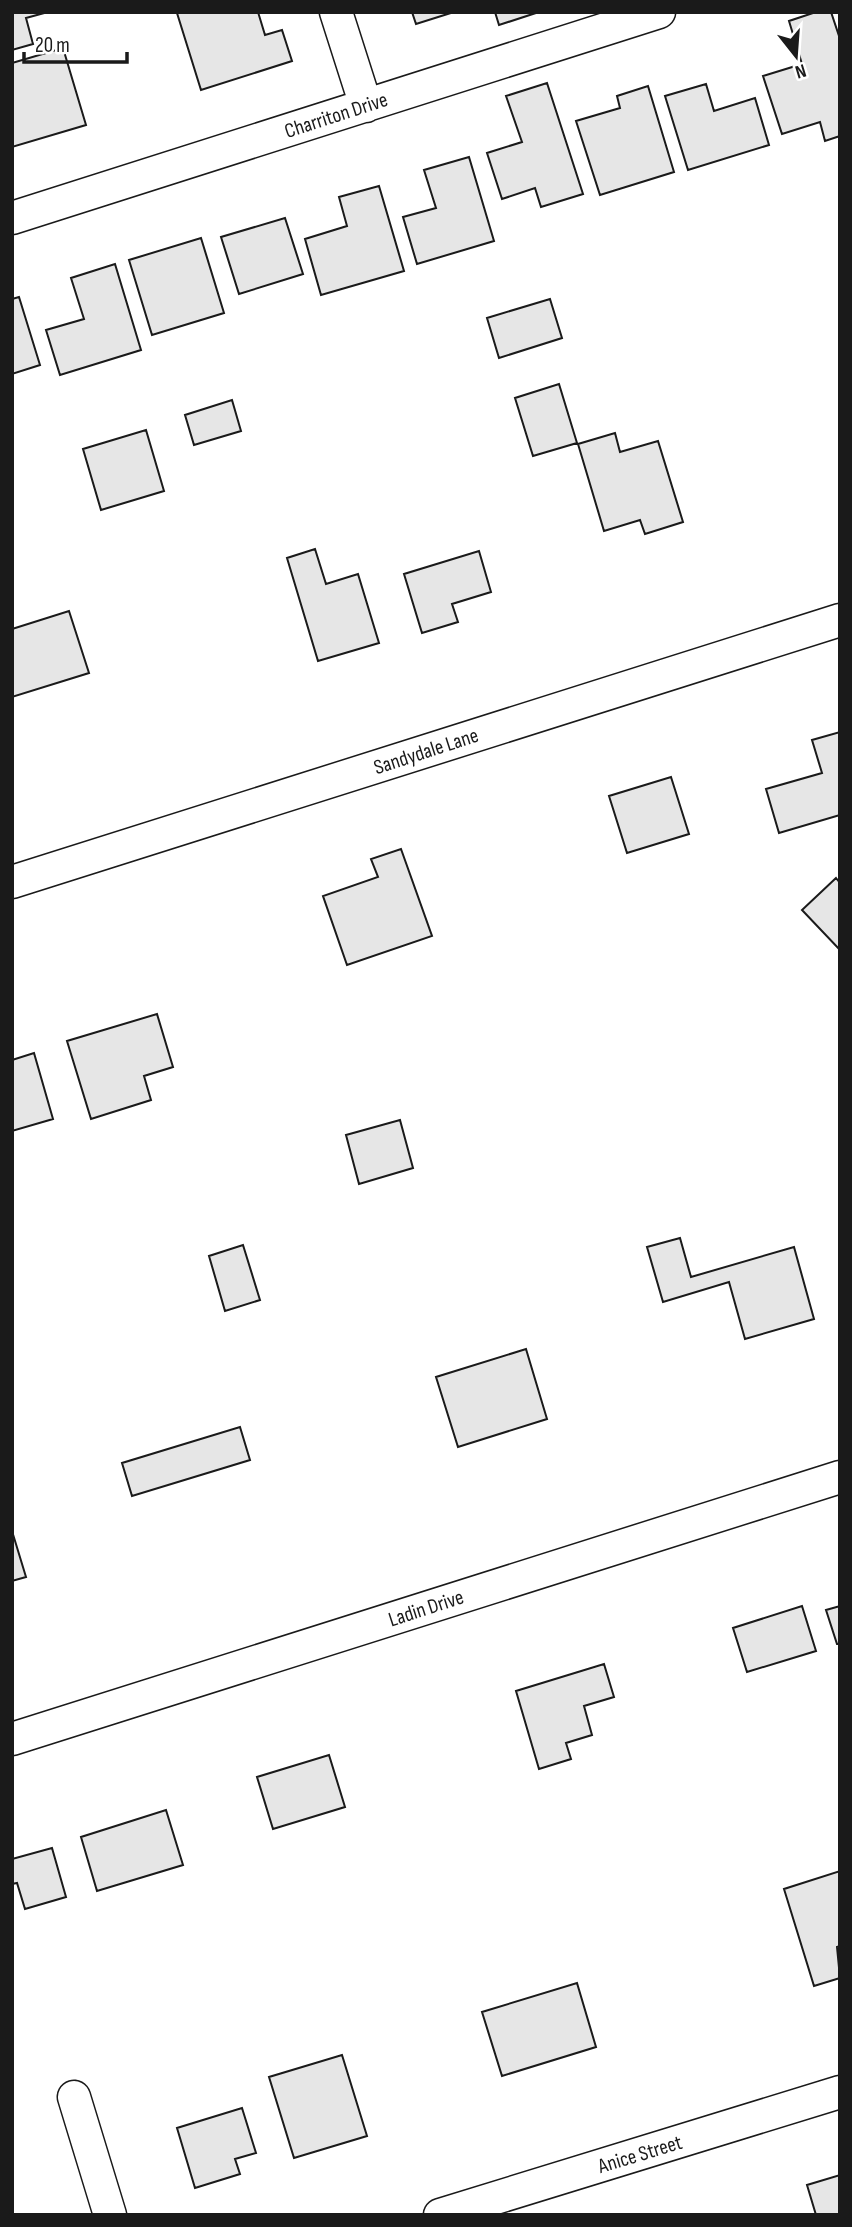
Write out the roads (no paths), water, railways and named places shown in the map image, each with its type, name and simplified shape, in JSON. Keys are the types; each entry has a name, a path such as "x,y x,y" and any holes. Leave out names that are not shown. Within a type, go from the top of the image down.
{"street":[{"path":"336,12 366,106"},
{"name":"Charriton Drive","path":"12,218 659,12"},
{"name":"Sandydale Lane","path":"12,881 840,620"},
{"name":"Ladin Drive","path":"12,1739 840,1476"},
{"name":"Anice Street","path":"440,2215 840,2092"},
{"path":"74,2097 110,2215"}]}
